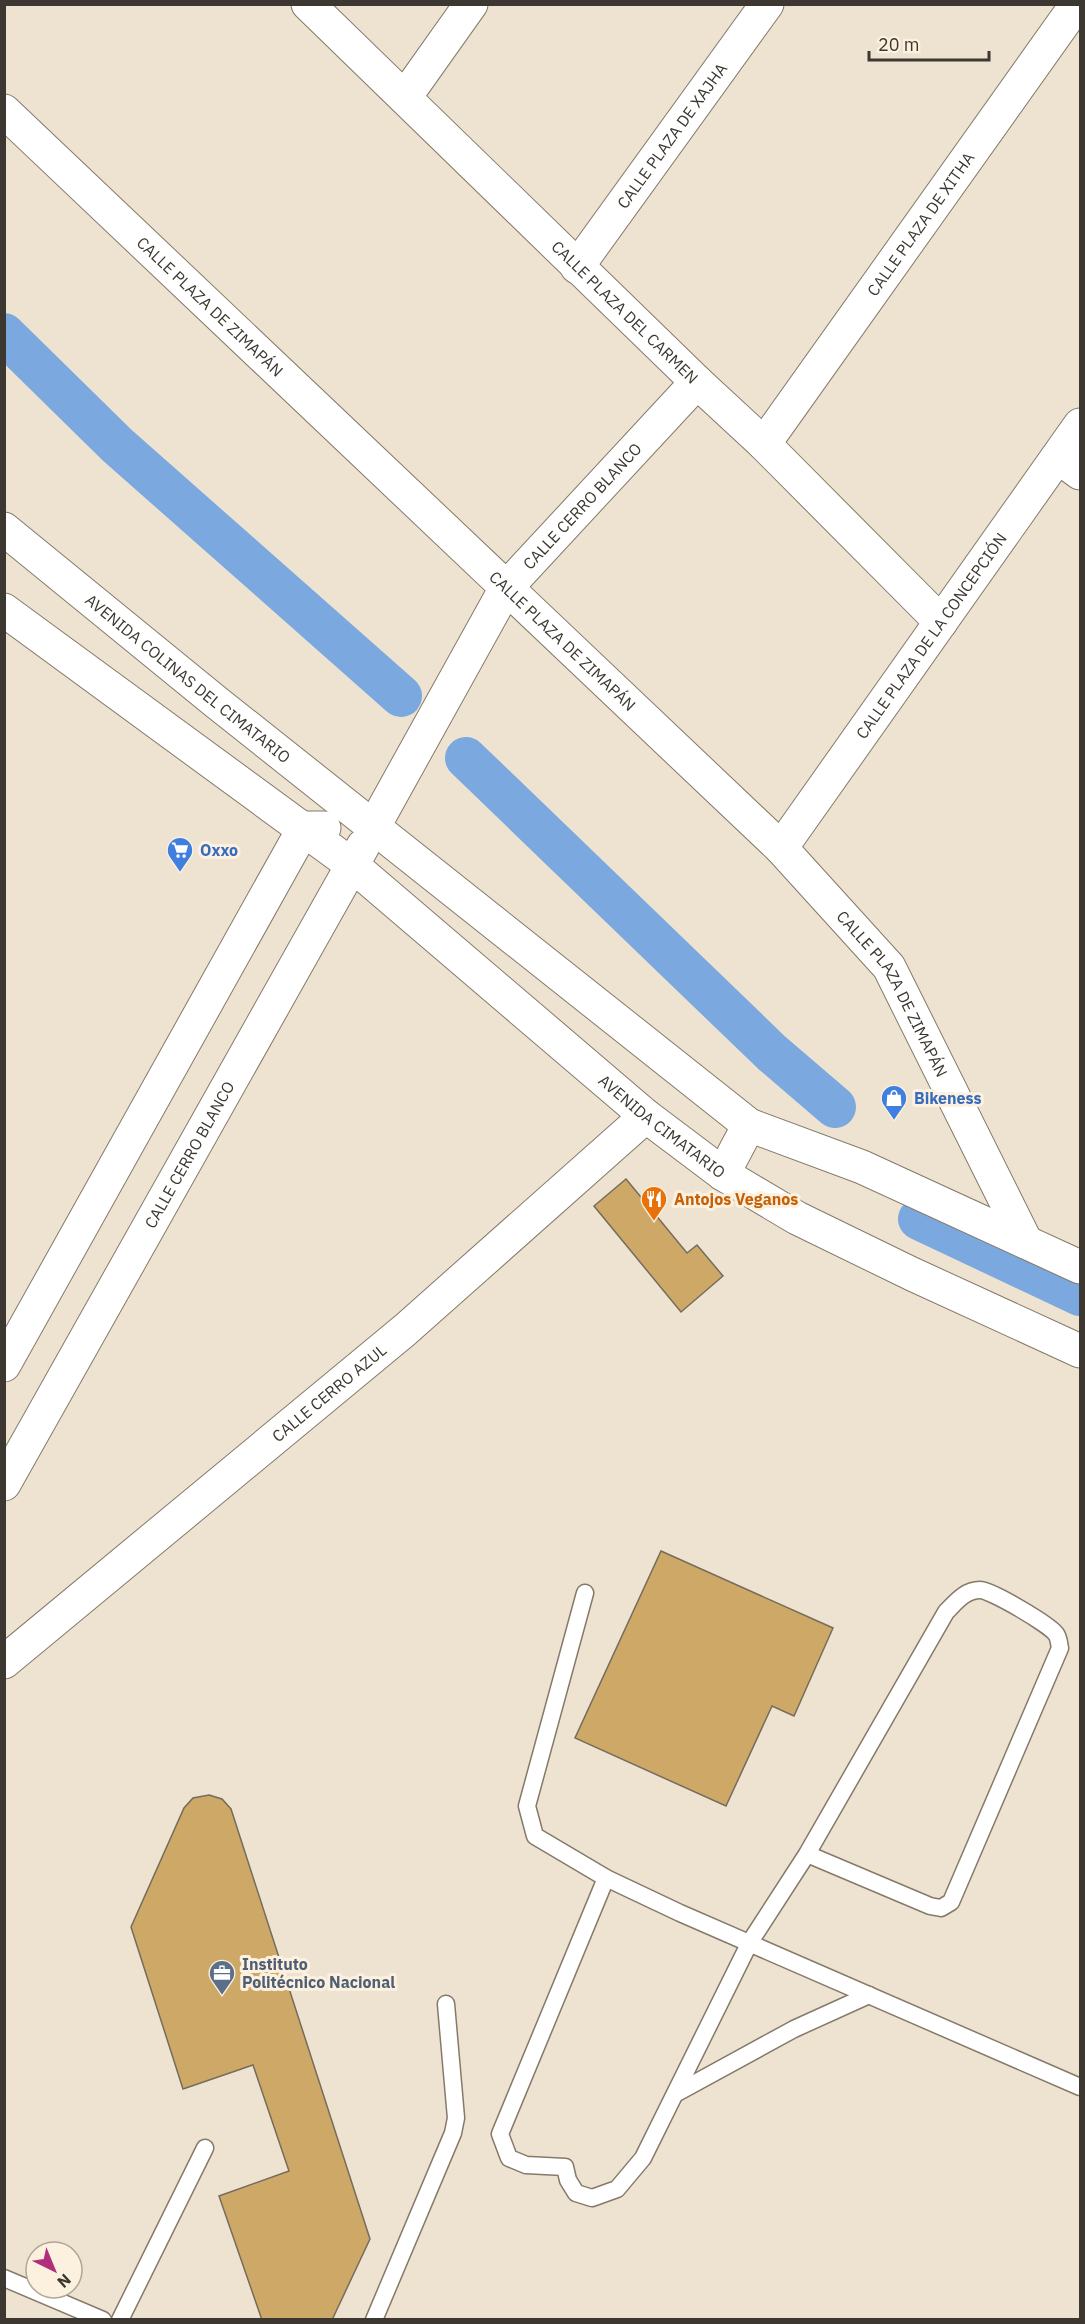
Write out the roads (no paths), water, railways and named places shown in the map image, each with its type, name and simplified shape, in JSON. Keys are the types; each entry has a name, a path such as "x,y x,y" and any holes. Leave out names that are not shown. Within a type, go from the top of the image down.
{"street":[{"name":"CALLE PLAZA DEL CARMEN","path":"308,4 697,382 764,444 941,622"},
{"path":"405,97 471,4"},
{"name":"CALLE PLAZA DE XAJHA","path":"578,267 767,4"},
{"name":"CALLE PLAZA DE XITHA","path":"764,444 1077,4"},
{"name":"CALLE PLAZA DE ZIMAPÁN","path":"4,111 782,848 889,967 1026,1242"},
{"name":"CALLE CERRO BLANCO","path":"4,1484 506,588 697,382"},
{"name":"CALLE PLAZA DE LA CONCEPCIÓN","path":"782,848 941,622 1069,465 1080,425"},
{"name":"AVENIDA COLINAS DEL CIMATARIO","path":"4,529 216,702 374,826"},
{"path":"7,618 186,742 352,865"},
{"path":"186,742 216,702"},
{"path":"304,828 374,826 749,1125 862,1167 1080,1267"},
{"path":"4,1365 304,828"},
{"name":"AVENIDA CIMATARIO","path":"352,865 646,1116 723,1174 797,1218 1080,1351"},
{"name":"CALLE CERRO AZUL","path":"4,1662 405,1330 646,1116"},
{"path":"723,1174 749,1125"}],"lane":[{"path":"606,1878 500,2134 509,2158 526,2165 565,2167 568,2180 576,2193 592,2198 617,2189 643,2158 750,1942 807,1854 946,1612 970,1592 981,1590 992,1592 1049,1627 1057,1635 1060,1648 951,1902 941,1908 930,1906 807,1854"},
{"path":"585,1593 527,1806 535,1836 606,1878 680,1913 1080,2086"},
{"path":"675,2094 794,2029 869,1995"},
{"path":"374,2319 453,2133 456,2118 447,2004"},
{"path":"120,2319 205,2148"},
{"path":"4,2278 103,2319"}],"waterway":[{"path":"4,334 117,445 401,696"},
{"path":"466,758 772,1053 835,1107"},
{"path":"919,1219 1080,1295"}],"place":[{"name":"Oxxo","path":"180,873"},
{"name":"Bikeness","path":"894,1121"},
{"name":"Antojos Veganos","path":"654,1222"},
{"name":"Instituto Politécnico Nacional","path":"222,1996"}]}
